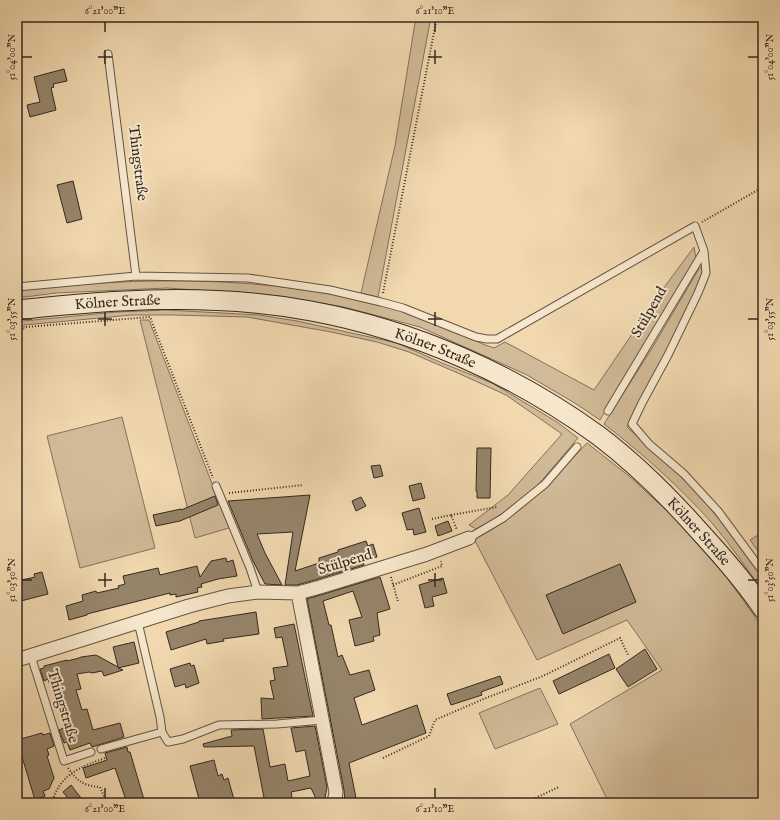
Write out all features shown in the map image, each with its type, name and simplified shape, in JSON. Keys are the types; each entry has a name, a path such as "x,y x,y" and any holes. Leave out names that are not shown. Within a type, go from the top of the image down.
{"main road":[{"name":"Kölner Straße","path":"17,310 74,304 136,300 246,303 309,311 343,318 377,327 443,350 512,383 566,414 600,437 675,504 741,579 763,609"}],"street":[{"name":"Stülpend","path":"298,593 437,550 465,539"},
{"name":"Thingstraße","path":"17,660 189,606 228,596 258,592 298,593"},
{"path":"298,593 336,792 334,803"}],"lane":[{"name":"Thingstraße","path":"108,54 136,276"},
{"path":"17,287 136,276 248,278 330,290 381,302 403,308 476,336 487,339 498,339 695,226 704,251 706,273 668,355 632,424 649,444 684,474 718,511 763,572"},
{"name":"Stülpend","path":"608,411 704,251"},
{"name":"Stülpend","path":"465,539 503,518 545,484 577,447"},
{"path":"216,486 250,568 258,592"},
{"path":"138,622 160,717 162,732 168,742 219,725 277,724 322,720"},
{"name":"Thingstraße","path":"31,656 64,762 91,752"},
{"path":"101,749 162,732"}],"path":[{"path":"381,302 437,17"},
{"path":"695,226 763,187"},
{"path":"26,327 150,317 216,486"},
{"path":"219,494 303,485"},
{"path":"432,519 496,507"},
{"path":"451,515 465,539"},
{"path":"393,585 442,566 437,550"},
{"path":"387,566 398,602"},
{"path":"383,758 429,736 435,720 543,676 620,638 628,655"},
{"path":"52,803 54,793 59,785 72,773 92,763 112,756"},
{"path":"64,762 79,781 89,786 100,788 107,803"},
{"path":"529,803 529,801 559,787"}],"shaded area":[{"path":"416,17 431,17 378,297 361,293 395,146"},
{"path":"694,247 696,258 600,420 578,405 527,375 420,327 344,307 278,296 167,288 56,293 17,298 17,290 157,281 203,281 249,284 341,296 387,307 438,322 477,342 494,348 505,342 594,390 660,293"},
{"path":"703,264 704,271 693,299 627,427 693,488 735,538 763,575 763,591 725,539 687,496 633,447 604,424"},
{"path":"166,310 259,315 297,321 397,343 492,383 557,422 578,438 532,492 493,520 476,529 469,525 508,495 562,434 506,395 409,352 377,342 331,332 247,317 132,315 24,325 24,329 17,331 17,322 23,321 117,312"},
{"path":"140,320 149,320 229,528 195,538"},
{"path":"122,417 155,548 80,568 47,436"},
{"path":"587,443 629,476 678,521 723,572 763,628 763,803 609,803 570,724 662,670 627,620 537,660 474,539 506,520 521,509 548,484"},
{"path":"763,532 763,558 750,540"},
{"path":"540,688 558,724 495,749 479,713"}],"building":[{"path":"64,69 67,81 53,84 54,87 51,88 56,110 30,117 27,105 40,102 34,77"},
{"path":"73,181 82,219 67,223 57,185"},
{"path":"477,448 491,448 490,498 477,498"},
{"path":"380,465 383,476 374,478 371,466"},
{"path":"421,483 425,498 413,501 409,486"},
{"path":"310,495 295,571 319,563 319,558 366,541 368,546 373,544 377,557 363,561 364,565 318,579 297,585 285,585 293,532 257,534 282,585 265,584 253,561 228,501"},
{"path":"215,496 218,505 180,521 156,526 153,515 181,510"},
{"path":"361,497 366,506 356,511 352,501"},
{"path":"419,508 426,532 414,535 413,529 407,530 402,513"},
{"path":"448,521 452,531 438,536 435,526"},
{"path":"226,558 227,562 233,560 237,576 201,584 202,587 197,588 198,592 176,597 176,594 170,595 170,593 69,620 66,606 83,601 82,595 96,591 97,593 119,588 118,586 125,584 123,576 158,568 160,575 197,566 200,577 211,561"},
{"path":"620,564 636,602 563,634 546,595"},
{"path":"42,572 48,594 17,602 17,581 35,577 34,574"},
{"path":"380,577 390,609 377,613 380,635 373,637 374,641 355,646 349,620 362,617 353,591 323,601 329,625 331,625 338,657 342,655 350,675 369,670 375,690 354,698 362,725 417,705 426,733 349,763 357,803 345,803 344,790 307,599"},
{"path":"443,578 447,593 432,597 434,606 425,608 419,585"},
{"path":"256,612 259,634 223,639 224,641 207,644 206,639 171,650 166,632 199,621"},
{"path":"294,624 313,716 262,719 261,698 274,699 270,681 275,680 273,668 288,666 282,637 276,638 274,628"},
{"path":"134,642 139,663 118,668 123,670 104,676 102,671 77,674 81,689 76,690 82,710 87,709 93,730 120,723 124,737 92,747 90,743 70,750 67,742 64,743 59,730 64,728 51,682 49,683 48,679 44,681 40,669 44,668 44,666 67,660 96,655 118,667 113,647"},
{"path":"645,649 657,669 628,687 616,669"},
{"path":"609,654 615,668 559,694 553,681"},
{"path":"190,663 191,666 194,665 199,683 186,688 185,684 175,687 170,669"},
{"path":"500,676 503,684 481,692 482,695 451,705 447,694"},
{"path":"315,726 327,787 324,803 318,803 311,788 291,792 293,803 265,803 254,746 204,747 203,744 232,736 231,730 263,729 270,767 285,764 288,781 310,776 305,750 296,752 291,728"},
{"path":"42,733 43,735 50,733 54,746 47,749 49,755 47,756 54,778 49,789 43,791 45,796 35,800 17,740"},
{"path":"127,747 128,752 130,752 145,803 127,803 115,768 86,778 83,768 107,760 105,753"},
{"path":"214,760 218,776 222,774 224,780 228,778 235,803 200,803 190,766"},
{"path":"71,785 85,803 72,803 63,792"}]}
